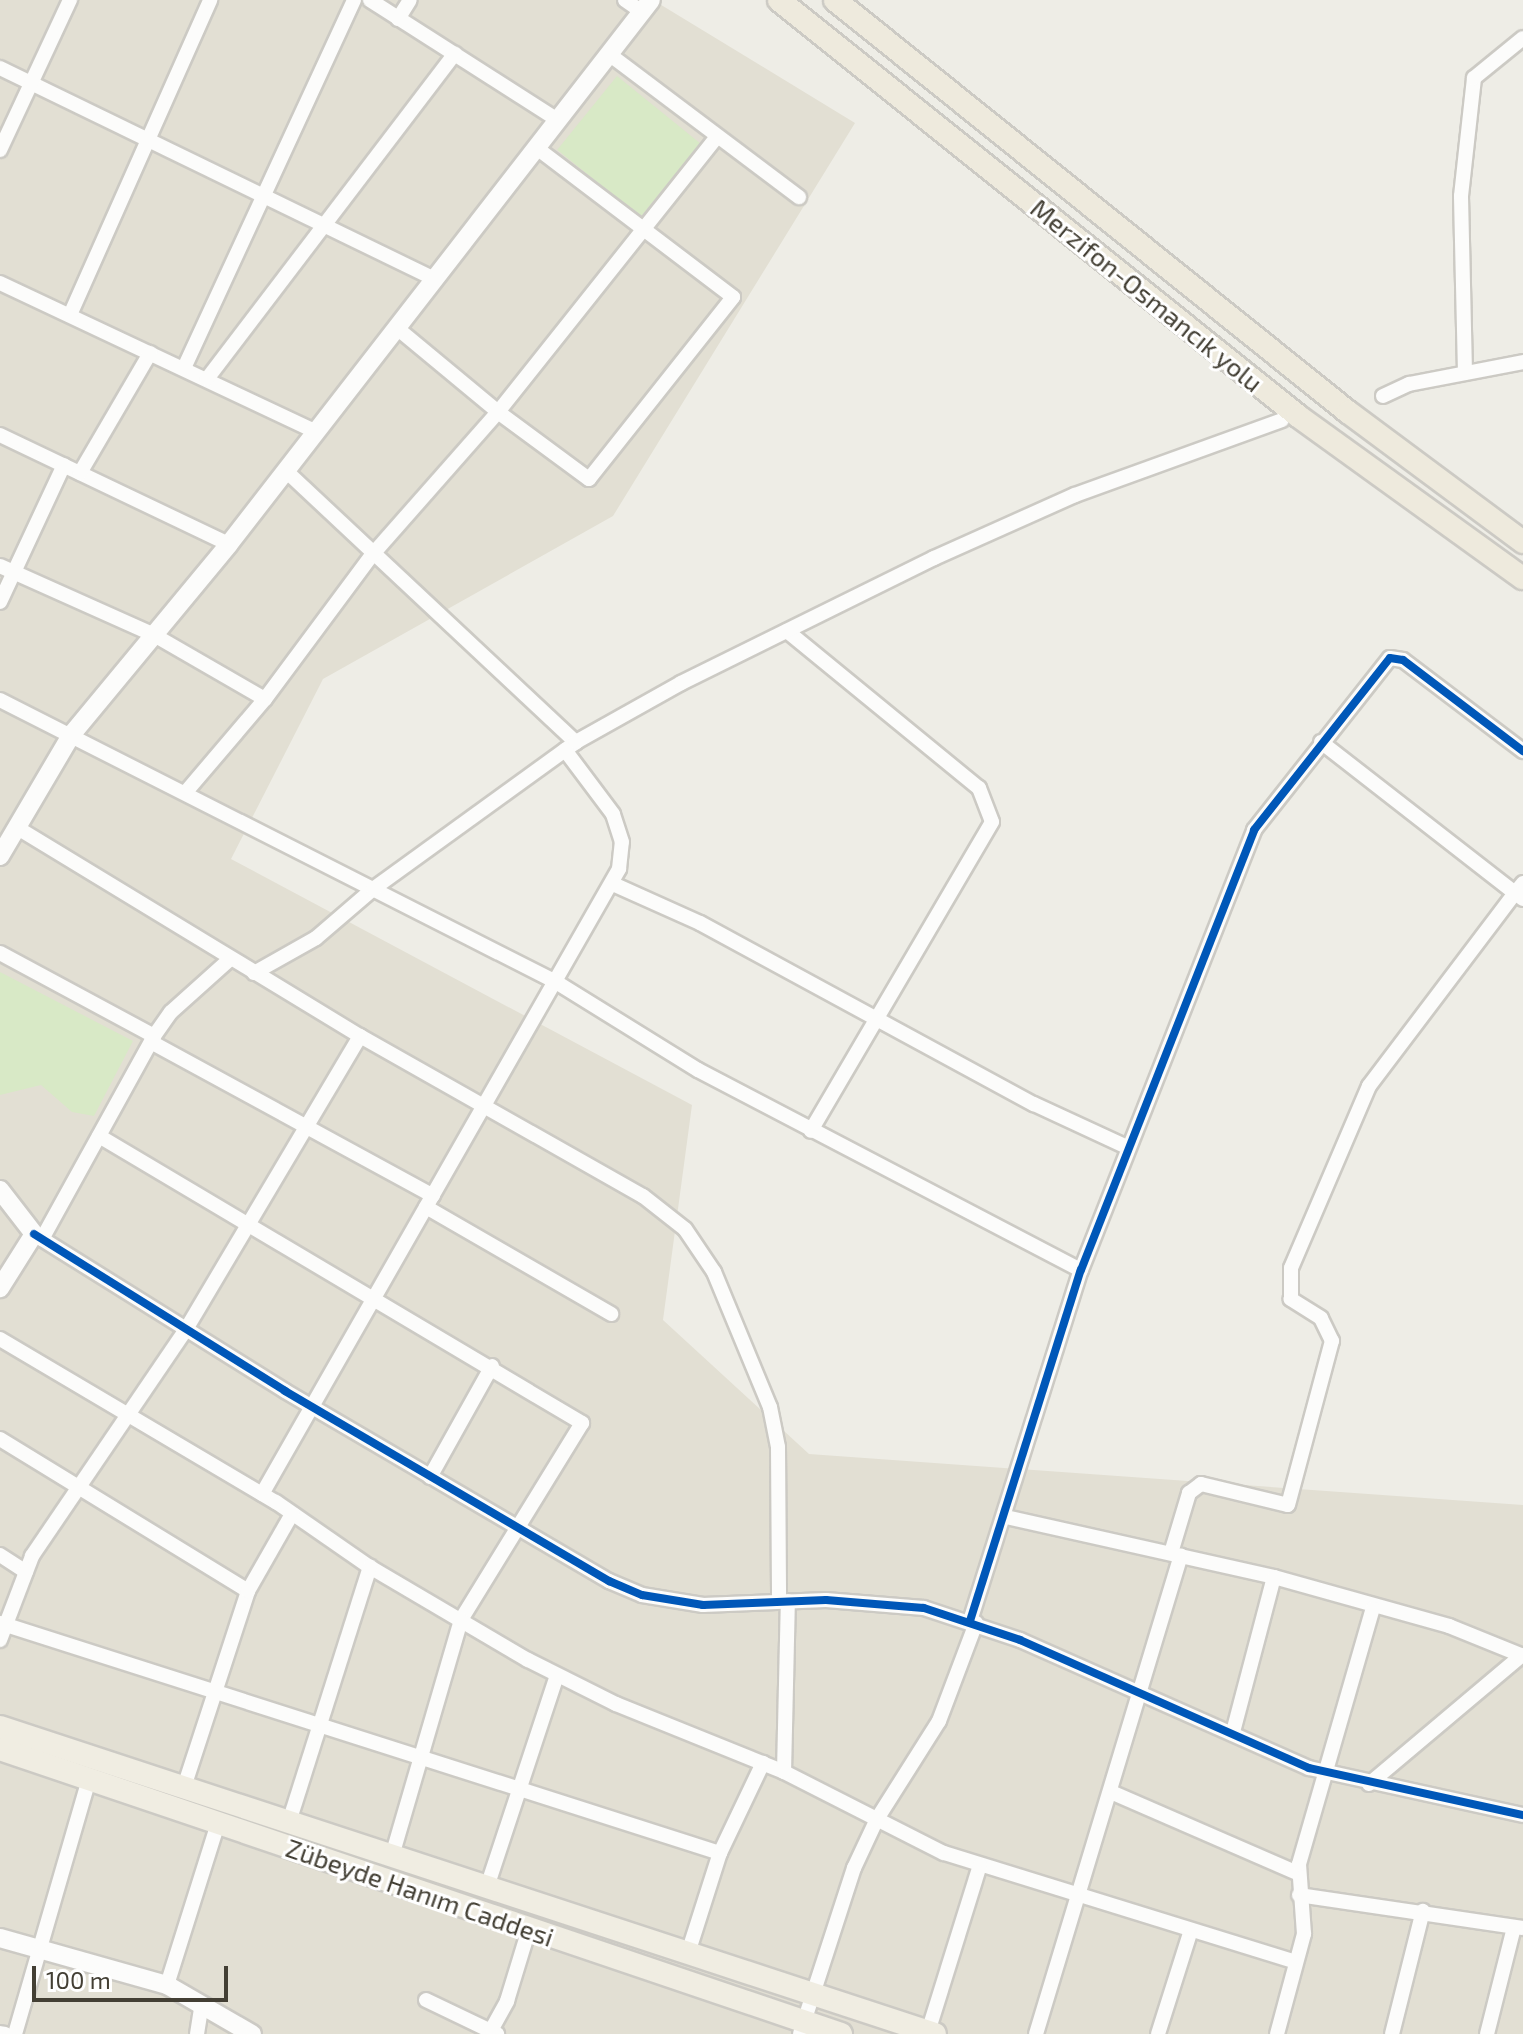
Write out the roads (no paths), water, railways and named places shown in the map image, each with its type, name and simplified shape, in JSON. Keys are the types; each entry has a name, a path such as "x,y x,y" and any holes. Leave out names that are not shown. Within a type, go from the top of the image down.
{"highway":[{"name":"Merzifon-Osmancık yolu","path":"779,0 1298,416 1523,578"},
{"name":"Merzifon-Osmancık yolu","path":"835,0 1348,412 1523,542"}],"main road":[{"path":"0,1727 931,2033"},
{"name":"Zübeyde Hanım Caddesi","path":"0,1749 529,1929 802,2028 841,2034"}],"street":[{"path":"0,150 70,0"},
{"path":"70,315 210,0"},
{"path":"184,368 354,0"},
{"path":"370,0 558,120"},
{"path":"398,19 410,0"},
{"path":"0,856 72,734 229,544 646,6 625,0"},
{"path":"1465,373 1461,196 1474,78 1523,38"},
{"path":"207,379 455,54"},
{"path":"609,54 716,138 799,197"},
{"path":"0,68 265,193 435,279"},
{"path":"185,793 265,699 372,555 498,412 716,138"},
{"path":"397,328 498,412 589,479 733,297 537,148"},
{"path":"0,283 316,432"},
{"path":"80,473 150,353"},
{"path":"1383,396 1399,386 1523,362"},
{"path":"254,973 316,938 373,889 570,746 787,631 1075,495 1282,420"},
{"path":"0,435 229,544"},
{"path":"0,602 7,569 64,465"},
{"path":"262,1494 313,1408 373,1296 486,1109 613,884 622,855 620,829 570,746 286,471"},
{"path":"7,569 154,635 265,699"},
{"path":"787,631 891,722 979,788 990,810 992,822 811,1131"},
{"path":"802,2028 810,1992 877,1819 939,1721 973,1622 1081,1270 1245,847 1384,661 1396,658 1523,751"},
{"path":"0,700 556,982 698,1070 1081,1270"},
{"path":"1036,2034 1141,1692 1189,1493 1201,1484 1288,1505 1332,1341 1321,1318 1291,1299 1291,1268 1369,1086 1520,892 1321,742"},
{"path":"16,827 360,1036 658,1206 706,1257 764,1387 775,1427 784,1601 784,1772"},
{"path":"613,884 700,923 878,1020 1127,1147"},
{"path":"0,953 305,1128 611,1314"},
{"path":"0,1288 38,1236 99,1136 152,1039 171,1012 230,959"},
{"path":"0,1640 2,1624 26,1572 185,1331 360,1036"},
{"path":"99,1136 492,1366 582,1423 461,1620 392,1856"},
{"path":"0,1190 38,1236 185,1331 517,1528 642,1595 703,1605 784,1601 924,1608 973,1622 1326,1774 1523,1815"},
{"path":"0,1339 262,1494 370,1567 557,1675 784,1772 944,1853 1296,1962"},
{"path":"430,1477 492,1366"},
{"path":"0,1439 248,1591"},
{"path":"184,1787 248,1591 292,1514"},
{"path":"1006,1517 1274,1577 1373,1608 1449,1626 1522,1656 1369,1784"},
{"path":"0,1555 26,1572"},
{"path":"289,1822 370,1567"},
{"path":"1233,1732 1274,1577"},
{"path":"1277,2034 1304,1934 1297,1873 1373,1608"},
{"path":"2,1624 215,1688 419,1759 720,1853"},
{"path":"487,1887 557,1675"},
{"path":"688,1953 720,1853 763,1763"},
{"path":"15,2034 89,1779"},
{"path":"1111,1792 1297,1873"},
{"path":"167,1985 218,1823"},
{"path":"931,2033 980,1865"},
{"path":"1299,1895 1423,1911 1519,1928 1487,2034"},
{"path":"1392,2034 1423,1911"},
{"path":"426,2000 492,2033 507,2001 529,1929"},
{"path":"1158,2034 1191,1930"},
{"path":"0,1938 167,1985 252,2034"},
{"path":"197,2034 202,2003"}]}
